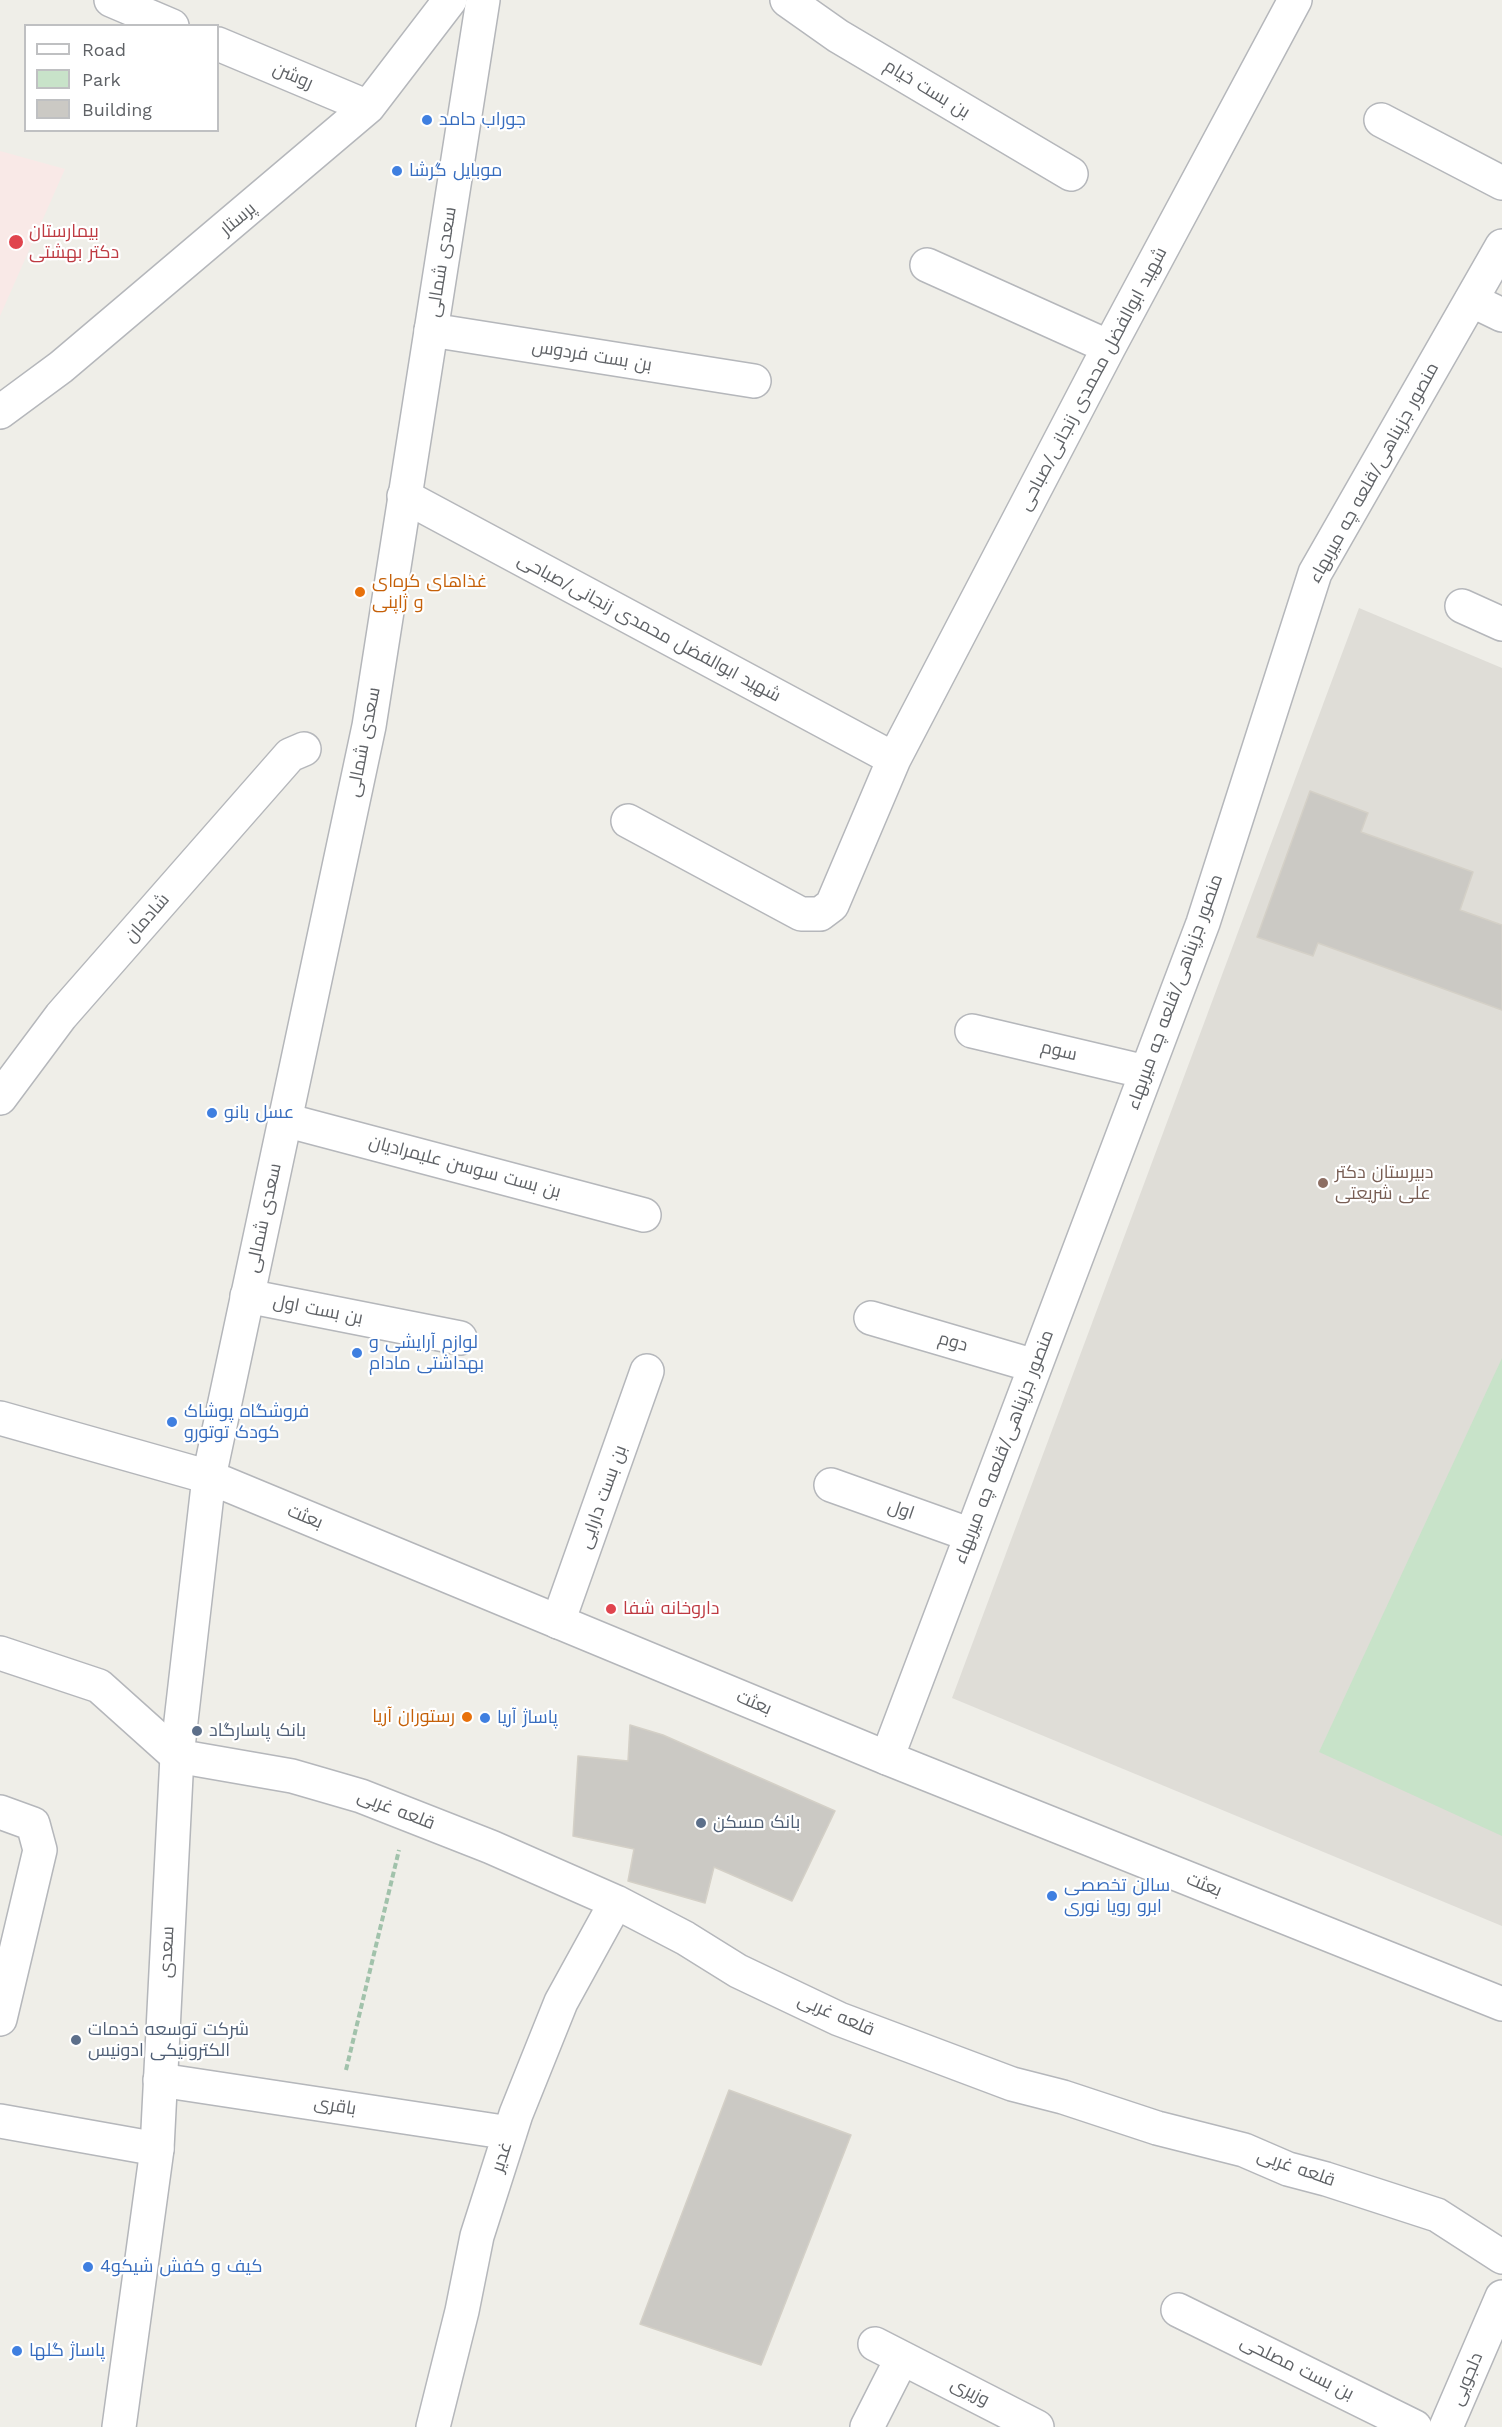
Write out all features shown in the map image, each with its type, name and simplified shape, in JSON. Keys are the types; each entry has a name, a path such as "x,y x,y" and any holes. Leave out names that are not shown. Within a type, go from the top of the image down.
{"street":[{"path":"111,0 167,24"},
{"name":"پرستار","path":"0,412 61,367 368,107 450,0"},
{"name":"سعدی شمالی","path":"209,1477 369,726 483,0"},
{"name":"بن بست خیام","path":"787,0 838,36 1071,174"},
{"name":"شهید ابوالفضل محمدی زنجانی/صباحی","path":"628,821 801,914 820,914 832,905 894,759 1109,347 1295,0"},
{"name":"روشن","path":"219,44 368,107"},
{"path":"1381,120 1502,183"},
{"name":"منصور جزپناهی/قلعه چه میربهاء","path":"887,1758 1203,923 1315,573 1502,246"},
{"path":"927,265 1109,347"},
{"path":"1471,300 1502,315"},
{"name":"بن بست فردوس","path":"431,330 754,381"},
{"name":"شهید ابوالفضل محمدی زنجانی/صباحی","path":"404,496 894,759"},
{"path":"1462,606 1502,624"},
{"name":"شادمان","path":"0,1098 61,1016 290,755 304,749"},
{"name":"سوم","path":"972,1031 1146,1072"},
{"name":"بن بست سوسن علیمرادیان","path":"285,1120 644,1215"},
{"name":"بن بست اول","path":"248,1296 460,1338"},
{"name":"دوم","path":"872,1318 1035,1366"},
{"name":"بن بست دارایی","path":"558,1622 647,1371"},
{"name":"بعثت","path":"0,1418 209,1477 887,1758 1502,2004"},
{"name":"سعدی","path":"119,2427 157,2149 177,1756 209,1477"},
{"name":"اول","path":"831,1485 971,1535"},
{"path":"0,1653 99,1686 177,1756"},
{"name":"قلعه غربی","path":"177,1756 292,1776 361,1796 491,1846 616,1902 685,1938 738,1971 839,2019 1012,2084 1063,2097 1129,2120 1244,2150 1288,2169 1437,2215 1502,2257"},
{"path":"0,1812 33,1824 40,1850 0,2019"},
{"name":"غدیر","path":"433,2427 462,2311 477,2236 510,2133 561,2002 616,1902"},
{"name":"باقری","path":"160,2080 510,2133"},
{"path":"0,2121 157,2149"},
{"name":"دلجویی","path":"1446,2427 1502,2297"},
{"name":"بن بست مصلحی","path":"1178,2310 1415,2427"},
{"name":"وزیری","path":"867,2427 888,2351 1037,2427"}],"path":[{"path":"337,2107 408,1814"}],"shaded area":[{"name":"بیمارستان دکتر بهشتی","path":"0,151 65,169 0,316"},
{"name":"دبیرستان دکتر علی شریعتی","path":"1359,608 1502,668 1502,1926 952,1698"}],"green space":[{"path":"1502,1358 1502,1836 1319,1752"}],"building":[{"path":"1310,791 1368,813 1361,832 1473,872 1460,910 1502,925 1502,1010 1318,943 1313,956 1257,937"},
{"name":"بانک مسکن","path":"630,1725 663,1735 835,1811 792,1901 714,1867 705,1903 628,1881 634,1849 573,1836 578,1756 628,1761"},
{"path":"729,2090 851,2135 761,2365 640,2324"}],"place":[{"name":"جوراب حامد","path":"427,120"},
{"name":"موبایل گرشا","path":"397,171"},
{"name":"بیمارستان دکتر بهشتی","path":"16,242"},
{"name":"غذاهای کره‌ای و ژاپنی","path":"360,592"},
{"name":"عسل بانو","path":"212,1113"},
{"name":"دبیرستان دکتر علی شریعتی","path":"1323,1183"},
{"name":"لوازم آرایشی و بهداشتی مادام","path":"357,1353"},
{"name":"فروشگاه پوشاک کودک توتورو","path":"172,1422"},
{"name":"داروخانه شفا","path":"611,1609"},
{"name":"رستوران آریا","path":"467,1717"},
{"name":"پاساژ آریا","path":"485,1718"},
{"name":"بانک پاسارگاد","path":"197,1731"},
{"name":"بانک مسکن","path":"701,1823"},
{"name":"سالن تخصصی ابرو رویا نوری","path":"1052,1896"},
{"name":"شرکت توسعه خدمات الکترونیکی ادونیس","path":"76,2040"},
{"name":"کیف و کفش شیکو4","path":"88,2267"},
{"name":"پاساژ گلها","path":"17,2351"}]}
